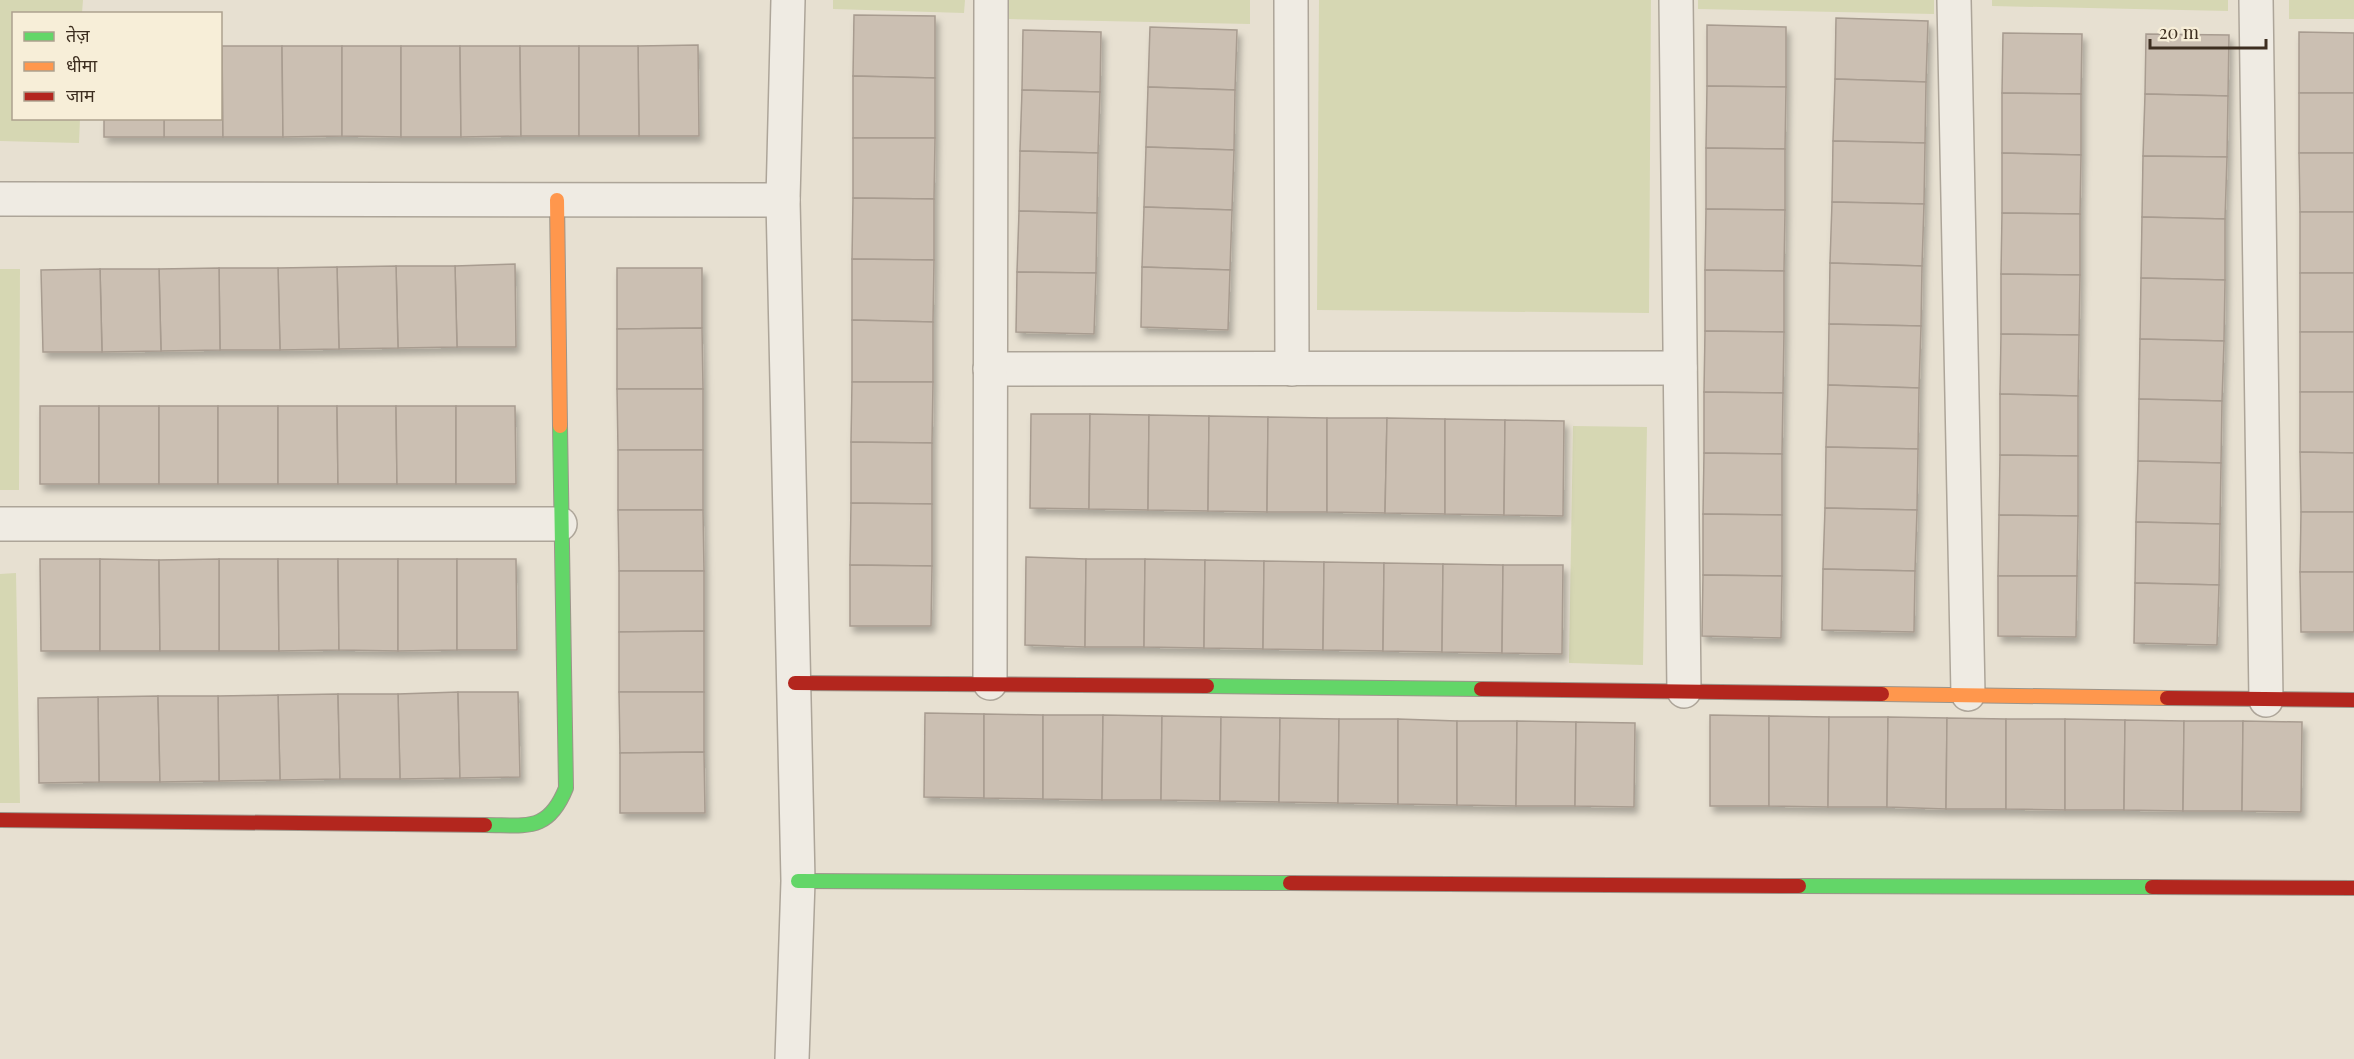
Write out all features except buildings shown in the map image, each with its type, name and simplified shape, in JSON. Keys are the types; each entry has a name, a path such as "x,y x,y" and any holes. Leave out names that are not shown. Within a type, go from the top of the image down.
{"street":[{"path":"788,0 783,200 798,881 792,1059"},
{"path":"990,683 991,0"},
{"path":"1291,0 1292,369"},
{"path":"1676,0 1684,691"},
{"path":"1954,0 1968,694"},
{"path":"2256,0 2266,700"},
{"path":"0,200 783,200"},
{"path":"0,820 536,825 554,813 560,805 566,788 560,524 557,200"},
{"path":"990,369 1680,368"},
{"path":"0,524 560,524"},
{"path":"795,683 990,683 1968,694 2266,700 2354,699"},
{"path":"798,881 2354,888"}],"green space":[{"path":"0,0 83,0 82,12 12,12 12,120 80,120 79,143 0,141"},
{"path":"833,0 965,0 964,13 833,9"},
{"path":"1009,0 1250,0 1250,24 1009,19"},
{"path":"1319,0 1651,0 1649,313 1317,310"},
{"path":"1698,0 1934,0 1934,14 1698,9"},
{"path":"1992,0 2228,0 2228,11 1992,6"},
{"path":"2289,0 2354,0 2354,19 2289,19"},
{"path":"0,269 20,269 19,490 0,490"},
{"path":"1573,426 1647,427 1643,665 1569,663"},
{"path":"16,573 20,803 0,803 0,574"}],"traffic: fast":[{"path":"485,825 524,825 543,819 552,813 566,788 560,426"},
{"path":"1207,686 1481,689"},
{"path":"798,881 1290,883"},
{"path":"1799,886 2152,887"}],"traffic: slow":[{"path":"557,200 560,426"},
{"path":"1882,694 2167,698"}],"traffic: jam":[{"path":"795,683 1207,686"},
{"path":"1481,689 1882,694"},
{"path":"2167,698 2354,700"},
{"path":"0,820 485,825"},
{"path":"1290,883 1799,886"},
{"path":"2152,887 2354,888"}]}
